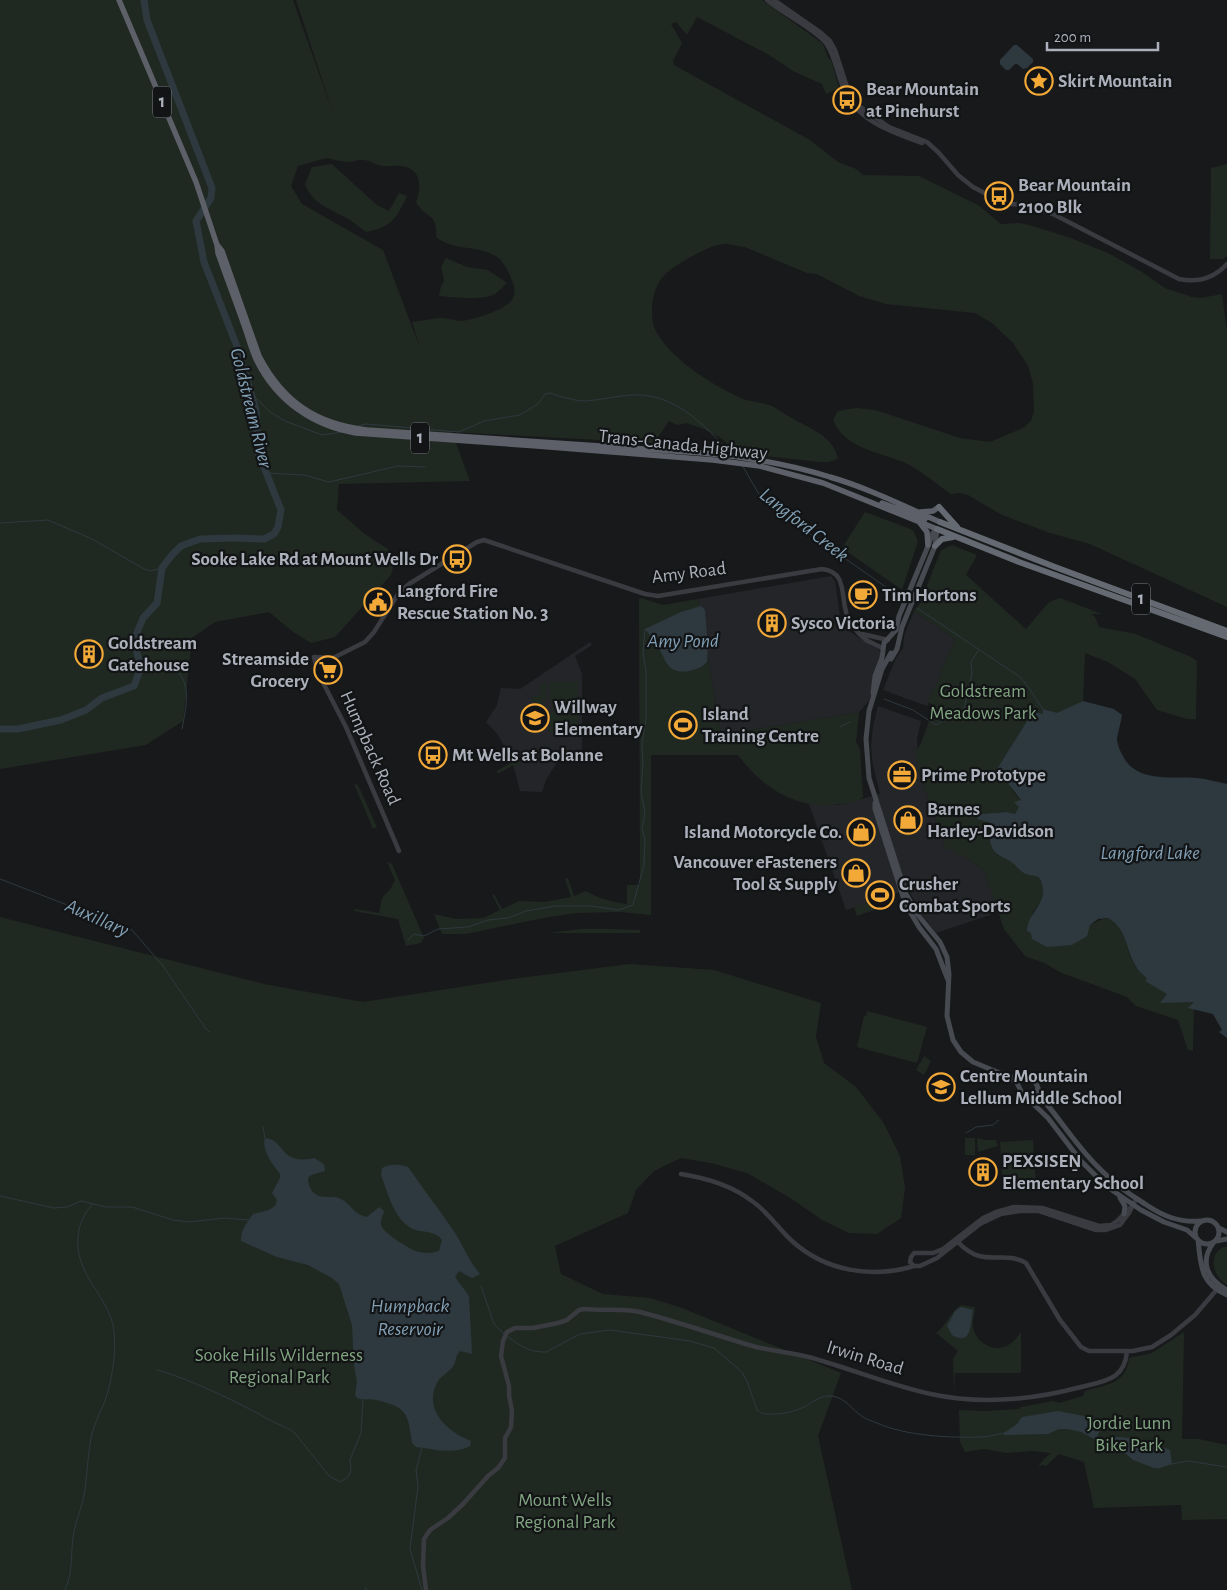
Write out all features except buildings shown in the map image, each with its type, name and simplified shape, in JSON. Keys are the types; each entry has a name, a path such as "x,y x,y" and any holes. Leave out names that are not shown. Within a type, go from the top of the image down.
{"highway":[{"name":"Trans-Canada Highway","path":"119,0 177,136 203,204 256,360 279,393 297,410 331,428 363,434 521,444 735,462 806,477 1045,572 1227,637"},
{"name":"Trans-Canada Highway","path":"217,245 222,251 259,356 267,372 284,392 313,415 340,425 367,430 724,455 791,467 844,481 962,531 1227,631"},
{"path":"636,449 641,452 704,457 735,462"},
{"path":"866,500 878,502 940,522"},
{"path":"918,512 939,508 962,531"},
{"path":"918,522 926,532 932,546 945,538 956,537"}],"main road":[{"path":"940,522 894,650 880,675 873,695 866,747 869,778 876,809 905,902 936,949 948,980 947,1022 950,1034 957,1047 973,1062 1007,1076 1036,1083 1037,1090 1042,1099 1096,1166 1136,1199 1173,1219 1185,1222 1212,1221 1219,1228 1227,1232"},
{"path":"873,695 872,687 882,658 885,639 894,633 932,546"},
{"path":"885,639 895,640 894,650"},
{"path":"883,649 886,652 894,650"},
{"path":"1007,1076 1017,1083 1024,1096 1048,1118 1089,1169 1131,1207 1187,1230 1197,1239 1208,1244 1227,1239"},
{"path":"1020,1088 1021,1084 1027,1080"},
{"path":"1024,1096 1034,1095 1037,1090"},
{"path":"1118,1195 1125,1206 1124,1214"},
{"path":"1202,1221 1195,1230 1202,1272 1227,1294"},
{"path":"1219,1228 1219,1235 1207,1252 1206,1265 1219,1288 1227,1290"}],"street":[{"path":"767,0 817,35 826,44 832,54 844,92 852,105 862,114 892,132 932,146"},
{"path":"774,0 830,41 835,50 848,90 859,106 889,127 927,142 958,176 989,197 1004,203 1029,206 1054,214 1152,264 1173,277 1191,281 1205,279 1214,275 1227,264"},
{"name":"Amy Road","path":"329,659 338,657 365,642 374,632 398,594 409,584 474,543 484,540 645,594 658,596 822,568 829,569 836,572 840,578 849,620 866,640 883,649"},
{"path":"861,634 885,639"},
{"name":"Humpback Road","path":"329,659 314,657 317,671 346,727 399,851"},
{"path":"317,671 320,664 329,659"},
{"path":"681,1174 713,1181 747,1197 770,1216 794,1243 826,1263 848,1270 870,1273 918,1267 943,1254 982,1218 996,1212 1014,1207 1042,1208 1099,1226 1111,1225 1131,1207 1136,1199"},
{"path":"902,1269 914,1253 922,1254 939,1251 987,1220 1009,1212 1038,1211 1101,1231 1120,1225 1131,1207"},
{"path":"957,1241 976,1256 1018,1260 1026,1263 1055,1312 1081,1347 1089,1351 1127,1352 1145,1349 1159,1343 1195,1315 1219,1288"},
{"path":"922,1254 924,1263"},
{"path":"910,1259 914,1266"},
{"name":"Irwin Road","path":"426,1590 423,1566 424,1540 430,1530 448,1518 463,1504 488,1476 498,1468 505,1458 505,1438 511,1427 512,1411 508,1395 509,1386 501,1356 503,1341 507,1332 515,1328 533,1328 558,1323 567,1320 579,1310 639,1312 759,1347 818,1359 887,1383 927,1394 972,1400 1035,1397 1102,1381 1117,1374 1124,1368 1127,1352"}],"shaded area":[{"path":"831,576 835,581 840,616 848,630 862,640 876,646 881,653 883,664 869,701 859,712 721,735 698,599"},
{"path":"914,611 955,639 927,706 883,690 896,658 903,648 904,636"},
{"name":"Willway Elementary","path":"590,642 592,645 575,656 582,674 582,755 566,755 556,764 546,780 542,792 520,791 515,771 499,736 486,722 497,705 501,688 520,689"},
{"path":"878,706 921,721 917,739 918,769 944,845 984,870 999,912 936,933 920,912 908,889 846,910 809,804 839,805 880,794 873,766 871,747 873,726"}],"green space":[{"path":"0,0 293,0 334,116 296,0 762,0 822,43 828,58 831,60 839,88 826,94 822,84 793,71 769,55 697,17 687,35 676,22 671,24 682,43 673,61 674,65 810,140 838,162 856,169 863,175 919,176 978,205 1001,224 1019,223 1068,237 1108,253 1142,272 1165,288 1201,298 1222,294 1227,331 1227,607 1090,544 1050,533 1002,515 968,495 960,493 951,494 908,464 863,448 845,437 838,429 833,420 838,411 856,408 875,410 960,438 990,442 1023,428 1031,421 1034,411 1033,383 1028,366 1013,343 992,323 975,313 886,304 859,296 817,274 807,273 745,247 722,244 699,252 675,266 659,282 652,307 655,330 673,353 695,372 732,394 743,399 771,406 817,432 830,443 838,459 820,462 737,453 721,438 704,429 686,423 677,425 669,421 654,443 452,432 470,481 339,484 337,510 365,534 388,549 395,560 391,575 335,637 311,643 293,632 269,612 215,622 192,638 183,721 146,745 0,769","holes":["326,158 343,162 364,160 382,166 402,166 413,171 419,184 416,202 433,219 436,237 450,244 487,252 497,257 506,267 514,285 514,295 510,302 498,310 467,320 434,318 412,322 420,348 383,250 302,204 291,186 298,166"]},
{"path":"332,164 377,205 389,211 399,193 407,196 400,211 392,221 382,228 366,232 350,220 323,206 312,197 305,184 312,167"},
{"path":"1227,164 1227,255 1224,259 1210,259 1211,168"},
{"path":"446,258 467,267 488,270 507,283 495,294 489,296 467,298 439,296 444,281 442,268"},
{"path":"865,512 913,530 918,541 902,590 842,548"},
{"name":"Goldstream Meadows Park","path":"952,545 977,555 966,575 1026,629 1049,602 1060,598 1102,614 1091,614 1095,617 1099,627 1136,634 1197,661 1196,719 1187,719 1157,710 1135,679 1108,662 1085,653 1083,701 1057,714 1044,709 1044,714 1024,726 1004,759 1013,792 1021,800 1018,812 1015,814 1006,812 980,814 991,826 991,844 997,855 1012,862 1023,873 1036,875 1041,879 1044,890 1042,900 1033,912 1029,931 1047,947 1063,942 1100,920 1108,918 1115,923 1120,928 1137,968 1147,979 1168,994 1161,1002 1194,1002 1193,1051 1188,1050 1178,1020 1136,1006 1127,997 1062,973 1044,963 1025,956 1004,929 984,870 961,854 957,855 951,850 946,849 944,845 918,769 916,751 921,743 935,705 928,703 955,639 914,611 920,603 941,550"},
{"path":"639,599 663,605 698,599 721,735 859,712 856,742 860,749 863,797 856,802 825,805 810,804 796,800 770,787 758,778 738,755 651,755 651,915 620,912 576,913 466,934 442,934 434,914 456,919 483,918 500,910 492,895 494,894 502,909 519,901 545,902 571,897 565,879 568,878 574,896 586,891 606,900 627,904 627,885 640,885"},
{"path":"546,682 548,686 545,692 548,699 542,701 545,708 537,711 532,697 540,695 539,685"},
{"path":"550,682 578,682 578,733 549,733 550,712 554,711 550,699"},
{"path":"513,755 516,760 519,759 521,765 514,767 513,765 498,774 497,771 512,762 510,756"},
{"path":"354,784 358,785 377,827 373,829"},
{"path":"387,862 392,864 424,938 421,943 406,946 398,919 354,911 355,909 379,913 382,898 395,880"},
{"path":"888,896 892,904 857,916 854,907"},
{"path":"0,917 264,984 363,1002 512,979 629,964 714,970 821,1003 816,1037 824,1063 856,1087 883,1122 900,1156 905,1188 901,1218 877,1234 849,1233 822,1220 792,1199 747,1173 711,1163 681,1158 654,1171 636,1190 628,1213 555,1246 561,1274 603,1294 650,1298 682,1308 841,1373 818,1436 852,1590 0,1590"},
{"path":"581,929 640,930 640,933 548,933"},
{"path":"867,1011 927,1027 917,1063 857,1047 864,1016 866,1016"},
{"path":"924,1056 931,1061 924,1075 916,1070"},
{"path":"965,1138 975,1138 975,1155 965,1155"},
{"path":"977,1139 996,1140 998,1146 978,1152"},
{"path":"1033,1140 1036,1188 1003,1190 1000,1142"},
{"path":"1224,1247 1227,1247 1227,1285 1218,1277 1214,1266 1215,1255"},
{"path":"961,1305 975,1307 973,1327 978,1338 987,1346 1005,1347 1021,1332 1021,1372 955,1373 954,1393 953,1358 958,1351 936,1333"},
{"name":"Jordie Lunn Bike Park","path":"1184,1332 1182,1439 1199,1439 1227,1445 1227,1519 1182,1520 1181,1505 1094,1508 1084,1462 1059,1454 1046,1466 1038,1467 1051,1453 1032,1451 1006,1453 984,1449 965,1452 960,1442 959,1410 1019,1409 1053,1401 1059,1403 1083,1396 1085,1391 1114,1382 1124,1374 1129,1358 1152,1353"}],"water":[{"path":"1014,45 1017,45 1033,59 1033,62 1027,68 1023,69 1015,64 1009,70 1006,70 1000,64 1000,60"},
{"name":"Amy Pond","path":"701,606 705,610 708,648 707,662 699,668 689,671 677,671 670,667 645,629 681,612"},
{"name":"Langford Lake","path":"1083,701 1114,709 1122,715 1117,738 1118,745 1129,765 1137,771 1156,776 1197,778 1227,784 1227,1038 1219,1032 1222,1030 1213,1014 1188,1008 1194,1002 1160,1003 1167,994 1145,981 1147,979 1133,961 1123,934 1108,918 1098,919 1090,925 1087,936 1072,945 1047,947 1032,939 1031,933 1027,931 1028,925 1043,895 1042,883 1038,877 1022,872 997,854 990,843 991,826 988,822 977,819 980,814 1007,812 1015,814 1019,807 1014,802 1021,800 997,769 1029,718 1035,712 1043,714 1043,709 1057,713"},
{"name":"Humpback Reservoir","path":"265,1138 271,1139 288,1155 294,1158 314,1158 324,1164 325,1171 311,1175 308,1178 310,1188 315,1194 341,1199 356,1212 367,1217 379,1207 384,1211 381,1225 393,1238 415,1251 429,1253 439,1251 442,1240 429,1232 413,1229 406,1225 396,1213 386,1190 381,1175 382,1168 395,1165 408,1167 455,1233 480,1274 472,1278 459,1271 455,1277 469,1296 472,1354 460,1351 454,1365 437,1382 433,1395 433,1404 436,1412 447,1427 471,1441 470,1446 450,1451 416,1447 412,1443 407,1418 400,1409 394,1405 376,1400 357,1398 355,1395 357,1382 354,1365 352,1325 339,1284 308,1265 277,1257 241,1241 243,1230 253,1214 269,1210 275,1206 277,1200 272,1193 280,1178 280,1174 266,1152"},
{"path":"961,1307 973,1310 971,1326 967,1336 964,1338 952,1335 947,1326 955,1311"},
{"path":"1058,1411 1099,1419 1103,1422 1096,1440 1081,1432 1067,1429 1059,1429 1048,1434 1004,1435 1022,1417"},
{"path":"1114,1437 1143,1440 1170,1450 1172,1464 1154,1468 1133,1460 1117,1446 1110,1444 1109,1442"}],"waterway":[{"name":"Goldstream River","path":"0,729 18,729 61,720 86,710 102,698 134,686 141,667 137,653 136,635 143,618 157,603 162,568 172,555 181,546 200,539 264,539 274,534 278,527 281,510 258,452 256,410 238,349 204,262 196,221 211,198 212,188 147,20 144,0"},
{"name":"Langford Creek","path":"251,393 270,412 285,421 322,435 342,432"},
{"name":"Langford Creek","path":"357,426 366,424 459,432 484,421 520,415 538,404 545,394 551,393 585,401 631,395 647,395 661,399 687,412 731,453"},
{"name":"Langford Creek","path":"742,465 760,496 776,510 900,597"},
{"path":"266,473 304,475 329,482 398,466 425,467"},
{"path":"0,523 48,520 92,539 144,569 151,571 162,568"},
{"name":"Langford Creek","path":"917,608 1020,677 1043,709"},
{"path":"408,940 414,934 424,936 438,929 468,927 488,920 508,918 526,911 555,906 592,906 618,910 633,905 644,865 645,840 642,829 645,813 641,792 642,744 646,719 646,672 643,652 645,629"},
{"path":"884,699 913,710 936,725 964,709 972,673 971,662 978,651"},
{"path":"141,667 155,661 177,671 182,678 186,694 182,729"},
{"path":"840,727 850,722"},
{"name":"Auxillary","path":"0,879 132,930 163,966 206,1029 210,1032"},
{"path":"966,1133 976,1127 993,1125 999,1120"},
{"name":"Auxillary","path":"263,1127 265,1138"},
{"path":"0,1196 54,1208 67,1207 81,1201 106,1207 132,1207 173,1220 189,1222 225,1218 249,1220"},
{"path":"65,1590 70,1576 74,1531 85,1490 91,1438 108,1391 113,1369 115,1339 111,1318 85,1271 80,1259 78,1245 81,1223 93,1204"},
{"path":"481,1286 494,1324 504,1334"},
{"path":"507,1336 525,1348 540,1352 546,1352 580,1334 610,1330 690,1341 714,1348 742,1372 757,1410 764,1414 780,1414 792,1411 821,1398 832,1396 845,1402 866,1419 901,1431 956,1437 985,1437 1004,1433"},
{"path":"157,1370 215,1392 291,1430 329,1476 340,1482 348,1477 351,1471 350,1460 361,1433 363,1400"},
{"path":"1098,1438 1109,1442"},
{"path":"422,1448 416,1470 418,1486 410,1549 422,1590"},
{"path":"1172,1464 1188,1461 1227,1467"}],"place":[{"name":"Skirt Mountain","path":"1039,81"},
{"name":"Bear Mountain at Pinehurst","path":"847,100"},
{"name":"Bear Mountain 2100 Blk","path":"999,196"},
{"name":"Sooke Lake Rd at Mount Wells Dr","path":"457,559"},
{"name":"Tim Hortons","path":"863,595"},
{"name":"Langford Fire Rescue Station No. 3","path":"378,602"},
{"name":"Sysco Victoria","path":"772,623"},
{"name":"Goldstream Gatehouse","path":"89,654"},
{"name":"Streamside Grocery","path":"328,670"},
{"name":"Willway Elementary","path":"535,718"},
{"name":"Island Training Centre","path":"683,725"},
{"name":"Mt Wells at Bolanne","path":"433,755"},
{"name":"Prime Prototype","path":"902,775"},
{"name":"Barnes Harley-Davidson","path":"908,820"},
{"name":"Island Motorcycle Co.","path":"861,832"},
{"name":"Vancouver eFasteners Tool & Supply","path":"856,873"},
{"name":"Crusher Combat Sports","path":"880,895"},
{"name":"Centre Mountain Lellum Middle School","path":"941,1087"},
{"name":"PEXSISEṈ Elementary School","path":"983,1172"}],"park label":[{"name":"Sooke Hills Wilderness Regional Park","path":"279,1366"},
{"name":"Mount Wells Regional Park","path":"565,1511"}]}
